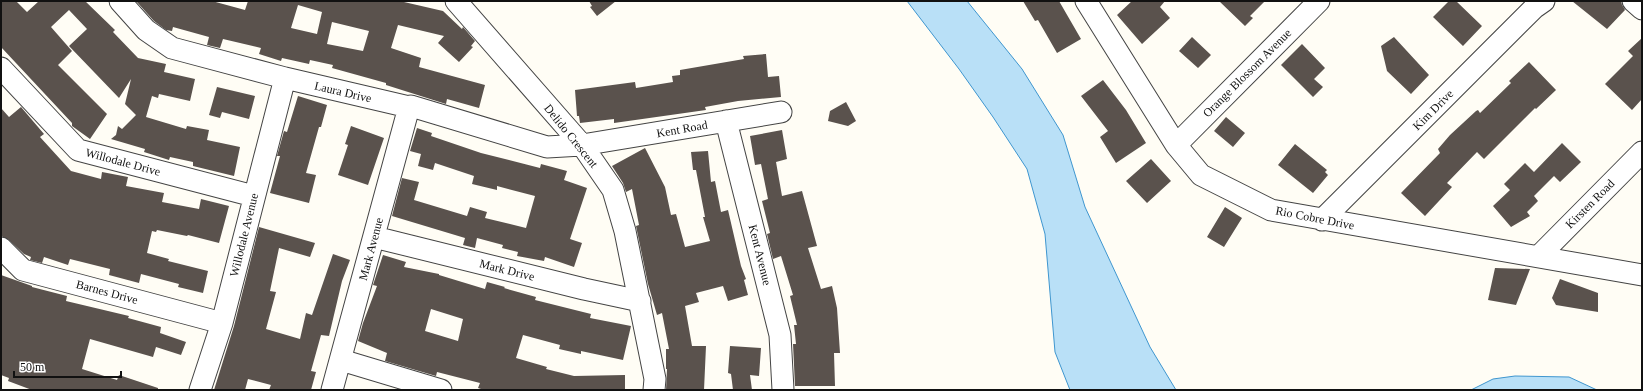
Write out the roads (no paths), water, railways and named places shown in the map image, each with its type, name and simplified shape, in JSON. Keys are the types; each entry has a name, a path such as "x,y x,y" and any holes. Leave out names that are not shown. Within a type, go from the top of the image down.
{"street":[{"name":"Laura Drive","path":"120,1 146,30 172,48 285,78 409,108 411,106 547,148 582,145"},
{"name":"Delido Crescent","path":"456,1 582,145 613,190 625,231 640,301 655,379 654,390"},
{"name":"Rio Cobre Drive","path":"1086,1 1176,144 1201,175 1271,210 1642,275"},
{"name":"Orange Blossom Avenue","path":"1176,144 1319,1"},
{"name":"Kim Drive","path":"1322,220 1528,14 1544,1"},
{"path":"1633,1 1642,9"},
{"name":"Willodale Drive","path":"1,68 78,150 254,196"},
{"name":"Willodale Avenue","path":"200,390 222,323 285,78"},
{"name":"Mark Avenue","path":"332,390 409,108"},
{"name":"Kent Road","path":"582,145 781,112"},
{"name":"Kent Avenue","path":"726,121 780,335 783,390"},
{"name":"Kirsten Road","path":"1539,256 1642,152"},
{"name":"Mark Drive","path":"374,237 584,289 640,301"},
{"name":"Barnes Drive","path":"1,248 22,270 222,323"},
{"path":"341,360 441,390"}],"water":[{"path":"907,1 967,1 1022,69 1063,135 1085,207 1150,347 1176,390 1070,390 1055,352 1045,234 1027,169 959,69"},
{"path":"1515,376 1569,377 1597,390 1471,390 1493,379"}]}
